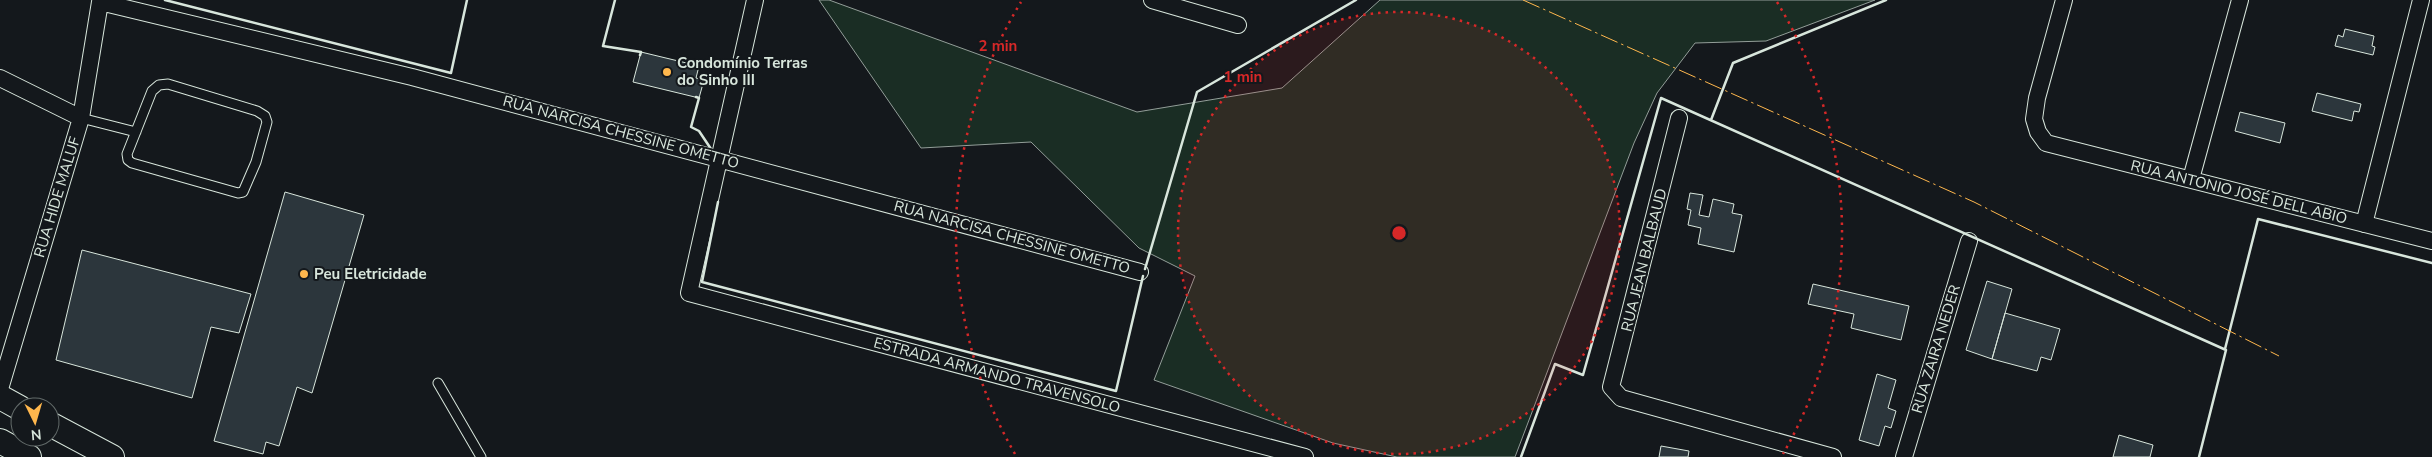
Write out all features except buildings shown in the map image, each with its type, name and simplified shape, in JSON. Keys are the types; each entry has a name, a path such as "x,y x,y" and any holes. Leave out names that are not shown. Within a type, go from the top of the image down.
{"main road":[{"path":"60,429 112,457"},
{"path":"0,441 29,457"}],"street":[{"path":"719,158 755,0"},
{"path":"1152,0 1238,25"},
{"name":"RUA ANTONIO JOSÉ DELL ABIO","path":"2064,0 2034,119 2038,132 2046,143 2432,241"},
{"path":"2191,179 2240,0"},
{"path":"2364,224 2420,0"},
{"name":"RUA NARCISA CHESSINE OMETTO","path":"100,2 412,77 1140,272"},
{"name":"RUA HIDE MALUF","path":"0,389 81,118 100,2"},
{"path":"0,78 81,118"},
{"name":"RUA JEAN BALBAUD","path":"1679,118 1611,388 1621,398 1833,457"},
{"name":"ESTRADA ARMANDO TRAVENSOLO","path":"719,158 689,293 1305,457"},
{"name":"RUA ZAIRA NEDER","path":"1904,457 1969,241"}],"lane":[{"path":"168,84 257,111 265,116 267,122 245,188 238,193 132,163 128,160 127,154 136,132 152,91 159,86 168,84"},
{"path":"81,118 136,132"},
{"path":"438,383 481,457"}],"green space":[{"path":"819,0 829,0 1137,112 1282,88 1380,0 1875,0 1766,41 1695,43 1657,93 1634,143 1515,457 1397,457 1333,443 1154,380 1195,276 1139,248 1031,142 921,148"}],"wall":[{"path":"165,0 451,73 467,0"},
{"path":"615,0 603,46 641,52 640,55"},
{"path":"1145,269 1197,92 1356,0"},
{"path":"1711,120 1733,63 1886,0"},
{"path":"696,97 699,98 691,127 699,131 711,149"},
{"path":"1521,457 1555,364 1583,375 1661,98 2226,350 2199,457"},
{"path":"718,202 702,282 1116,391 1143,276"},
{"path":"2225,349 2258,219 2432,263"}],"power":[{"path":"1523,0 1974,202 2279,356"}],"place":[{"name":"Condomínio Terras do Sinho III","path":"667,72"},
{"name":"Peu Eletricidade","path":"304,274"}]}
